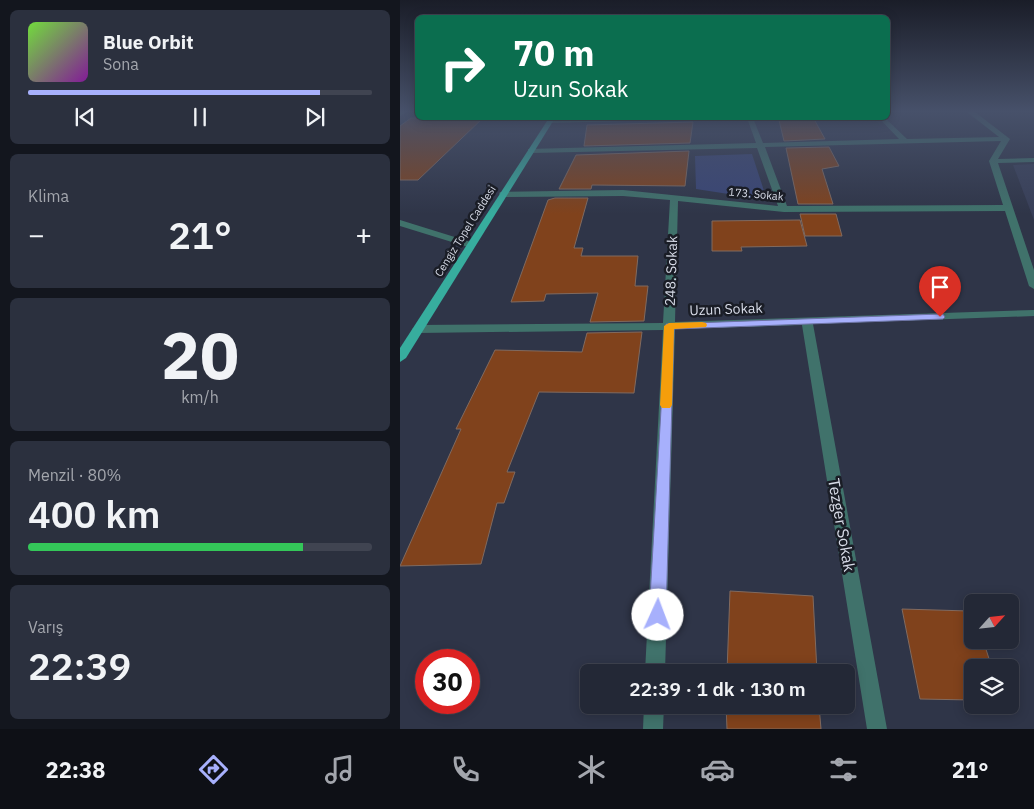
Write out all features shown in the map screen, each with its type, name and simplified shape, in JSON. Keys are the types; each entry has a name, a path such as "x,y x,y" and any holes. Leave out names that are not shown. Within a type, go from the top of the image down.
{"main road":[{"name":"Cengiz Topel Caddesi","path":"400,358 534,146"}],"street":[{"path":"531,150 713,146"},
{"path":"760,146 784,208"},
{"path":"1002,146 993,161 1034,286"},
{"path":"993,161 1034,160"},
{"name":"173. Sokak","path":"503,194 623,193 784,208 1008,208"},
{"name":"248. Sokak","path":"655,664 674,198"},
{"path":"400,223 471,245"},
{"name":"Uzun Sokak","path":"418,329 669,326 1034,313"},
{"name":"Tezger Sokak","path":"807,321 877,729"},
{"path":"653,729 654,714"}],"shaded area":[{"path":"752,154 767,200 696,189 695,156"},
{"path":"1034,164 1034,220 1013,165"}],"building":[{"path":"400,146 454,146 418,180 400,180"},
{"path":"829,147 839,166 822,169 833,204 798,204 786,148"},
{"path":"689,151 685,186 592,185 591,189 559,189 576,155"},
{"path":"555,198 588,198 574,248 583,248 581,256 638,256 635,286 648,286 644,321 590,322 598,293 546,294 544,301 511,302 548,200"},
{"path":"800,214 836,214 842,236 805,236"},
{"path":"800,220 807,246 741,247 742,251 712,251 712,221"},
{"path":"642,332 634,393 539,392 507,472 515,472 504,503 497,503 481,564 400,566 461,429 456,429 495,350 582,352 587,333"},
{"path":"730,591 813,596 817,664 727,664"},
{"path":"902,609 964,611 964,649 986,649 989,659 964,659 964,700 920,699"},
{"path":"726,714 820,714 821,729 727,729"}],"slow traffic":[{"path":"666,405 669,326 702,325"}],"route":[{"path":"658,615 669,326 940,317"}]}
